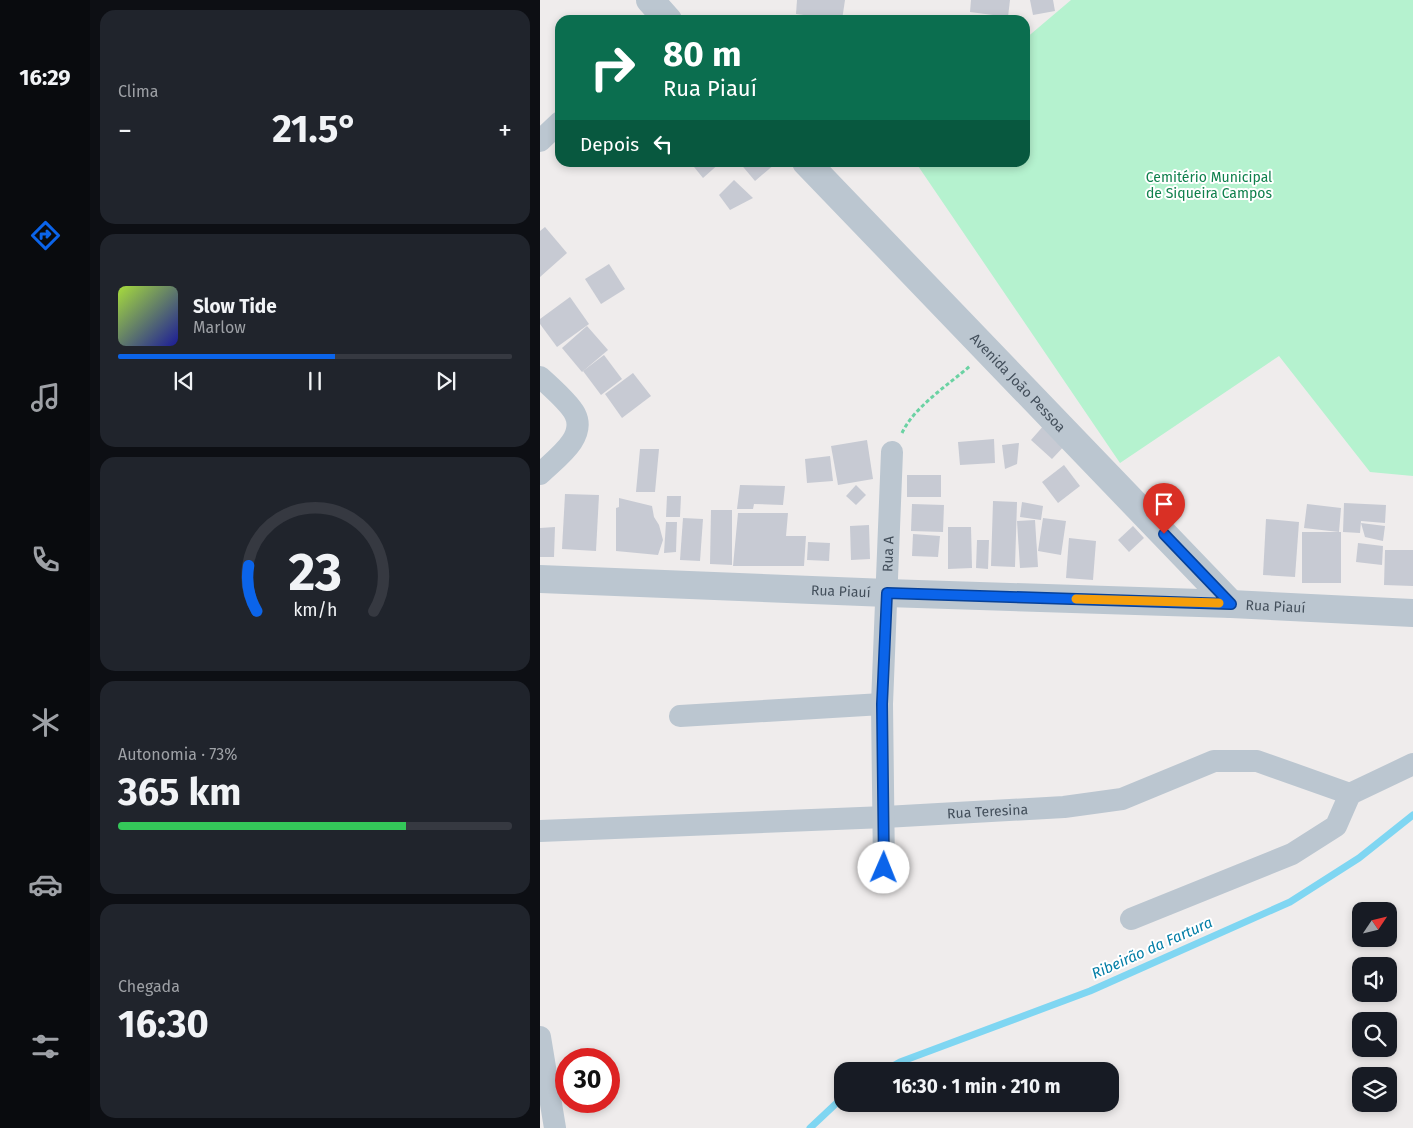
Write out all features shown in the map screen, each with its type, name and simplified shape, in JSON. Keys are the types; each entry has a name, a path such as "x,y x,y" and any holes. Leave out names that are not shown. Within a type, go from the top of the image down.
{"street":[{"path":"650,0 664,15"},
{"path":"540,141 555,127"},
{"name":"Avenida João Pessoa","path":"811,167 1231,604"},
{"path":"540,376 575,412 578,425 574,440 540,474"},
{"name":"Rua A","path":"884,868 885,817 882,704 892,452"},
{"name":"Rua Piauí","path":"540,579 1231,604 1413,613"},
{"path":"680,716 882,704"},
{"name":"Rua Teresina","path":"540,830 885,817 1064,807 1122,799 1214,761 1257,761 1350,794"},
{"path":"1131,920 1292,854 1336,826 1350,794 1413,764"},
{"path":"540,1037 543,1078 555,1128"}],"path":[{"path":"892,452 905,426 922,407 987,351"}],"green space":[{"name":"Cemitério Municipal de Siqueira Campos","path":"1071,0 1413,0 1413,476 1370,472 1279,356 1120,463 919,167 1030,167 1030,35"}],"building":[{"path":"797,0 845,0 843,15 796,14"},
{"path":"971,0 1010,0 1008,15 970,12"},
{"path":"1030,0 1053,0 1055,11 1033,15"},
{"path":"694,167 715,167 703,178"},
{"path":"743,167 771,167 755,181"},
{"path":"734,180 753,198 730,210 719,195"},
{"path":"545,227 567,253 540,277 540,231"},
{"path":"609,264 625,289 601,304 585,279"},
{"path":"570,297 589,324 557,347 540,324 540,319"},
{"path":"587,326 608,350 582,372 562,348"},
{"path":"604,355 622,379 601,395 583,371"},
{"path":"633,373 651,396 622,418 605,394"},
{"path":"1045,424 1067,443 1052,459 1031,440"},
{"path":"994,439 995,463 960,465 958,442"},
{"path":"867,440 873,479 838,485 831,446"},
{"path":"1019,443 1017,464 1005,469 1002,445"},
{"path":"640,449 659,449 655,492 636,492"},
{"path":"830,456 833,481 807,483 805,459"},
{"path":"1064,465 1080,486 1058,503 1042,482"},
{"path":"907,475 941,475 941,497 907,497"},
{"path":"740,485 785,486 783,505 754,504 753,509 737,509"},
{"path":"856,485 866,495 856,505 846,496"},
{"path":"565,494 599,495 596,551 562,549"},
{"path":"667,496 681,496 680,517 666,517"},
{"path":"619,498 652,506 663,540 658,555 616,551 616,508 619,507"},
{"path":"993,501 1017,502 1015,567 991,566"},
{"path":"1022,502 1043,506 1041,520 1020,517"},
{"path":"1344,503 1386,505 1385,523 1361,521 1360,533 1343,532"},
{"path":"912,504 944,505 943,532 911,531"},
{"path":"1307,504 1341,508 1339,532 1304,528"},
{"path":"711,510 732,510 732,565 710,564"},
{"path":"738,513 788,513 786,536 806,536 804,566 733,566"},
{"path":"683,518 703,519 700,561 680,560"},
{"path":"1043,518 1066,521 1061,555 1038,551"},
{"path":"1266,519 1299,522 1295,577 1263,575"},
{"path":"1035,520 1038,567 1020,568 1017,521"},
{"path":"666,522 677,522 676,552 664,553"},
{"path":"1361,523 1385,526 1383,541 1365,537"},
{"path":"869,525 870,559 851,560 850,526"},
{"path":"1133,526 1144,538 1129,552 1118,540"},
{"path":"555,527 554,557 540,557 540,528"},
{"path":"948,527 971,527 972,568 948,569"},
{"path":"1302,532 1341,532 1341,583 1302,583"},
{"path":"913,534 940,536 938,557 912,556"},
{"path":"1069,538 1096,541 1093,580 1066,578"},
{"path":"977,540 989,540 988,569 976,568"},
{"path":"808,542 830,543 829,561 807,560"},
{"path":"1358,543 1383,546 1382,565 1356,562"},
{"path":"1385,550 1413,550 1413,586 1384,585"}],"waterway":[{"name":"Ribeirão da Fartura","path":"900,1062 1090,991 1290,902 1359,858 1413,815"},
{"name":"Ribeirão da Fartura","path":"810,1128 834,1106"}],"slow traffic":[{"path":"1076,599 1219,603"}],"route":[{"path":"884,868 885,817 882,704 887,593 1231,604 1164,534"}]}
